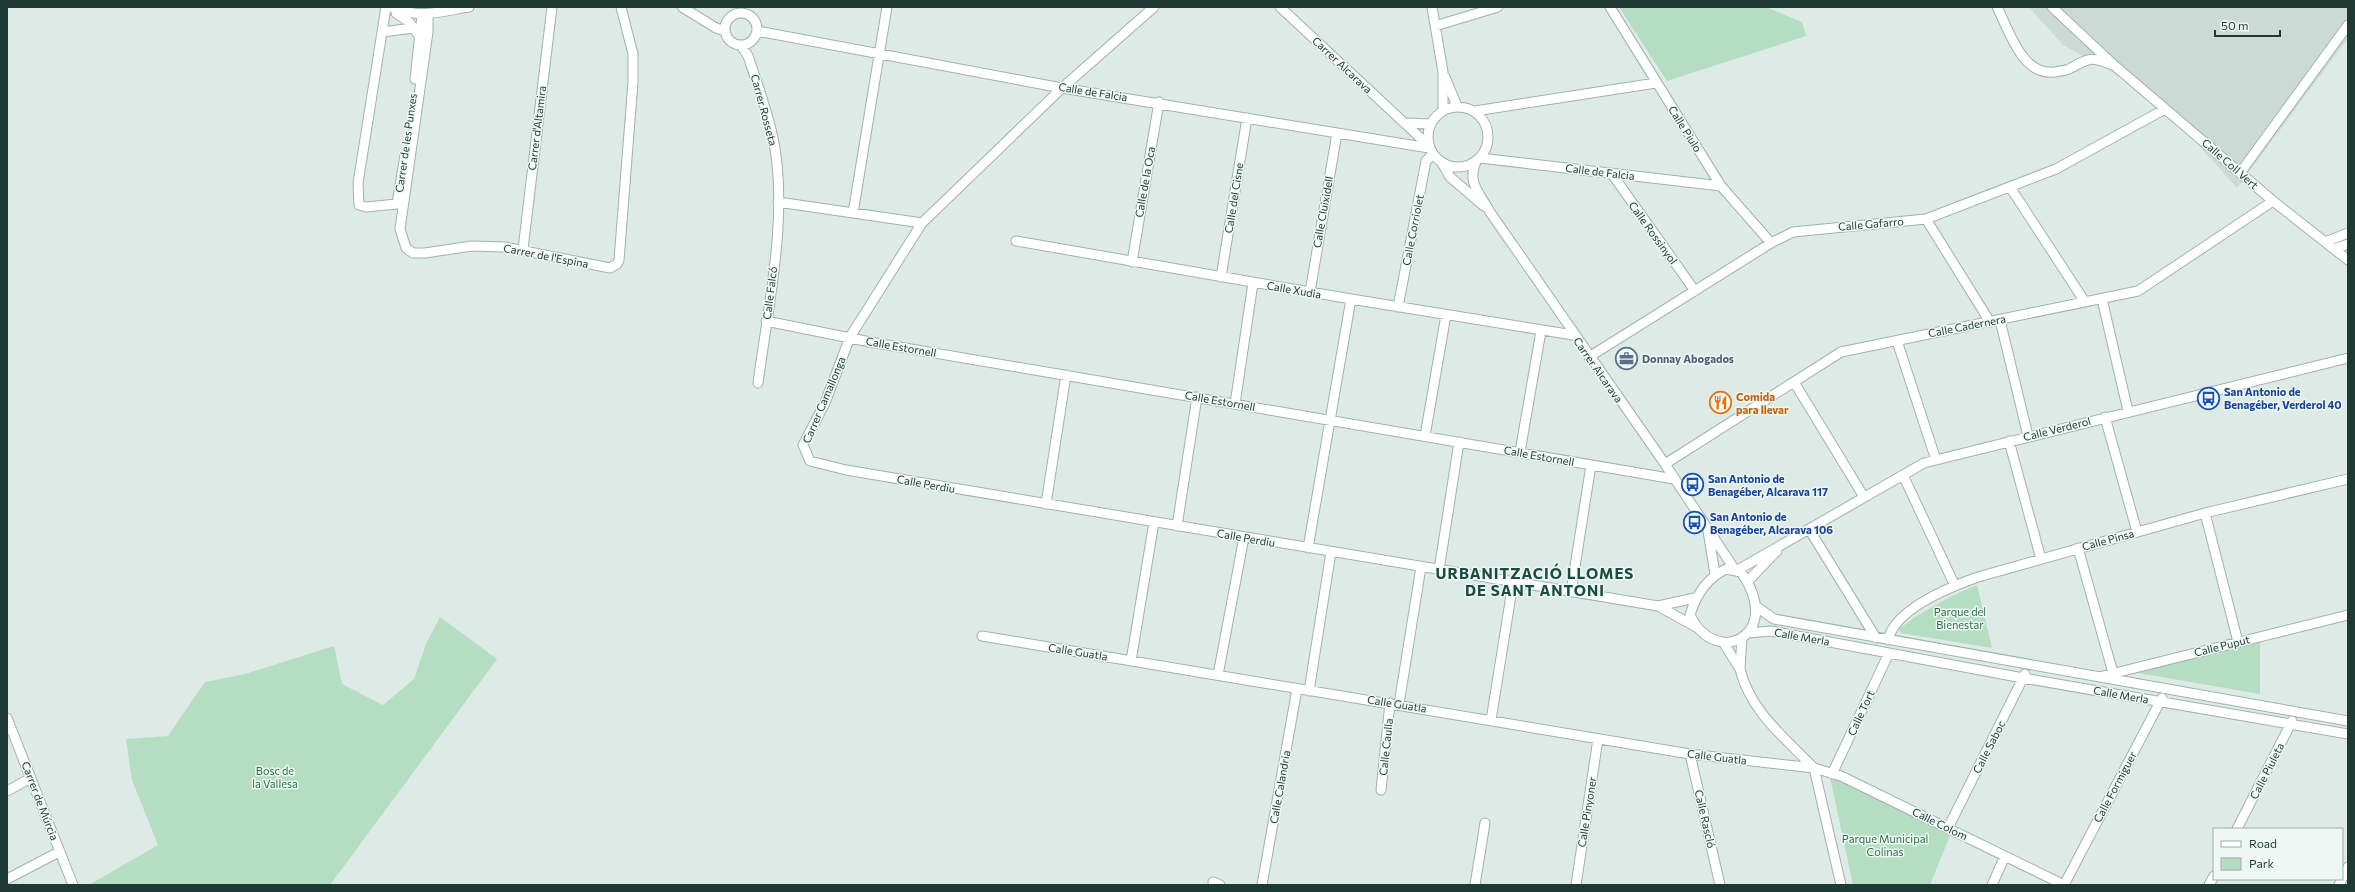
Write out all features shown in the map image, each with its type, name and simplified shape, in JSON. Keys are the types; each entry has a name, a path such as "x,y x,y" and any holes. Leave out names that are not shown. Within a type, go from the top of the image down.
{"street":[{"path":"388,7 407,13 425,14 455,8 470,7"},
{"path":"388,7 413,28 420,36"},
{"name":"Carrer de les Punxes","path":"388,7 382,32 358,183 357,200 359,205 366,207 397,204 420,36 425,14"},
{"name":"Carrer d'Altamira","path":"523,249 552,7"},
{"name":"Carrer de l'Espina","path":"425,14 428,32 400,229 402,240 406,248 413,253 472,246 523,249 610,268 617,264 619,260 634,82 634,54 621,7"},
{"name":"Carrer Rosseta","path":"682,7 716,28 725,31 732,42 742,45 748,56 757,80 773,138 778,202"},
{"path":"853,213 887,7"},
{"path":"850,337 922,223 1062,88 1154,7"},
{"name":"Carrer Alcarava","path":"1280,7 1405,123 1430,149"},
{"path":"1432,7 1443,72 1443,110"},
{"path":"1435,26 1498,7"},
{"name":"Calle Piulo","path":"1610,7 1721,186 1771,243"},
{"name":"Calle Coll Vert","path":"1997,7 2024,59 2036,70 2049,72 2068,70 2082,60 2097,58 2115,66"},
{"name":"Calle Coll Vert","path":"2052,7 2115,66 2165,109 2273,201 2348,260"},
{"path":"725,31 729,20 741,10 753,18 757,31 753,39 742,45"},
{"path":"2240,173 2348,25"},
{"path":"382,32 413,28"},
{"name":"Calle de Falcia","path":"757,31 1062,88 1159,102 1430,149"},
{"path":"1443,72 1457,106"},
{"path":"1475,111 1487,127 1487,146 1478,159 1460,167 1442,163 1430,149 1428,131 1430,124 1443,110 1457,106 1475,111 1656,83"},
{"name":"Calle de la Oca","path":"1132,262 1159,102"},
{"name":"Calle Gafarro","path":"1589,357 1771,243 1793,232 1926,219 2056,169 2165,109"},
{"name":"Calle del Cisne","path":"1221,277 1247,118"},
{"path":"1405,123 1430,124"},
{"name":"Calle Cluixidell","path":"1310,292 1337,132"},
{"name":"Calle Corriolet","path":"1398,307 1426,161 1430,149"},
{"name":"Calle de Falcia","path":"1478,159 1721,186"},
{"name":"Carrer Alcarava","path":"1478,159 1472,171 1472,181 1490,212 1573,335 1708,527 1735,571"},
{"name":"Carrer Alcarava","path":"1442,163 1450,177 1490,212"},
{"name":"Calle Rossinyol","path":"1612,174 1695,291"},
{"path":"2010,187 2085,302"},
{"name":"Calle Cadernera","path":"1665,464 1842,352 2138,291 2273,201"},
{"path":"778,202 922,223"},
{"name":"Calle Falcó","path":"758,383 776,244 778,202"},
{"path":"1926,219 1990,322"},
{"path":"2325,242 2348,233"},
{"name":"Calle Xudia","path":"1016,241 1350,300 1573,335"},
{"path":"2334,249 2348,244"},
{"path":"1235,404 1253,283"},
{"path":"2102,299 2128,411"},
{"path":"1308,548 1331,420 1350,300"},
{"path":"1425,436 1446,315"},
{"path":"2000,320 2028,436"},
{"name":"Calle Estornell","path":"766,322 1197,398 1674,479"},
{"path":"1520,452 1541,331"},
{"name":"Carrer Camallonga","path":"834,468 810,461 803,445 825,404 850,337"},
{"path":"1897,341 1936,460"},
{"name":"Calle Verderol","path":"1735,571 1924,463 2128,411 2348,358"},
{"path":"1046,504 1066,375"},
{"path":"1794,382 1864,497"},
{"path":"1178,526 1197,398"},
{"path":"2105,417 2137,532"},
{"path":"2009,441 2041,559"},
{"path":"1439,570 1459,442"},
{"path":"1571,592 1591,465"},
{"name":"Calle Perdiu","path":"834,468 1513,583 1658,606 1696,628"},
{"path":"1903,475 1955,586"},
{"name":"Calle Pinsa","path":"1886,639 1890,630 1910,611 1955,586 2078,548 2205,513 2348,479"},
{"path":"2205,513 2238,642"},
{"path":"1131,661 1154,522"},
{"name":"Carrer Alcarava","path":"1708,527 1715,574"},
{"path":"1809,529 1886,639 1888,653"},
{"path":"1218,676 1244,537"},
{"name":"Calle Verderol","path":"1748,582 1783,544"},
{"path":"2078,548 2113,673"},
{"path":"1309,691 1331,552"},
{"name":"Calle Caulla","path":"1381,790 1394,704 1421,567"},
{"path":"1726,569 1735,571 1741,572 1748,582 1757,607 1754,626 1745,635 1723,642 1710,639 1696,628 1690,615 1695,598 1715,574 1726,569"},
{"path":"1491,720 1513,583"},
{"name":"Calle Perdiu","path":"1658,606 1695,598"},
{"name":"Calle Merla","path":"1757,607 1774,619 2096,678 2348,721"},
{"name":"Calle Puput","path":"2096,678 2348,614"},
{"name":"Calle Merla","path":"1745,635 1771,631 2023,678 2348,734"},
{"path":"1740,669 1745,635"},
{"name":"Calle Guatla","path":"982,636 1690,754 1814,768"},
{"path":"1886,639 1888,653"},
{"path":"1723,642 1740,669 1745,688 1760,712 1814,768 1841,885"},
{"name":"Calle Tort","path":"1832,774 1888,653"},
{"name":"Calle Saboc","path":"1948,828 2029,666"},
{"name":"Calle Calandria","path":"1262,885 1297,689"},
{"name":"Calle Formiguer","path":"2064,885 2166,690"},
{"name":"Calle Piuleta","path":"2238,828 2296,712"},
{"name":"Carrer de Múrcia","path":"7,718 73,885"},
{"name":"Calle Pinyoner","path":"1576,885 1598,739"},
{"name":"Calle Rascló","path":"1690,754 1720,885"},
{"name":"Calle Colom","path":"1814,768 1832,774 1948,828 2064,885"},
{"path":"7,791 31,778"},
{"path":"1475,885 1484,823"},
{"path":"7,879 59,852"},
{"path":"1992,885 2005,856"},
{"path":"2343,877 2348,867"}],"shaded area":[{"path":"2029,7 2348,7 2348,38 2237,188 2154,95 2063,45"}],"green space":[{"path":"1619,7 1766,7 1802,22 1806,36 1667,81"},
{"name":"Parque del Bienestar","path":"1977,585 1992,648 1901,633 1899,629 1917,616 1946,599"},
{"name":"Bosc de la Vallesa","path":"440,617 497,659 330,885 89,885 158,845 132,780 126,739 168,736 205,682 245,674 334,646 342,684 383,705 414,679 426,644"},
{"path":"2260,640 2260,694 2127,671"},
{"name":"Parque Municipal Colinas","path":"1830,777 1839,779 1951,833 1930,885 1853,885"}],"place":[{"name":"Donnay Abogados","path":"1627,359"},
{"name":"San Antonio de Benagéber, Verderol 40","path":"2209,398"},
{"name":"Comida para llevar","path":"1720,403"},
{"name":"San Antonio de Benagéber, Alcarava 117","path":"1692,485"},
{"name":"San Antonio de Benagéber, Alcarava 106","path":"1695,523"}],"district":[{"name":"URBANITZACIÓ LLOMES DE SANT ANTONI","path":"1535,582"}]}
